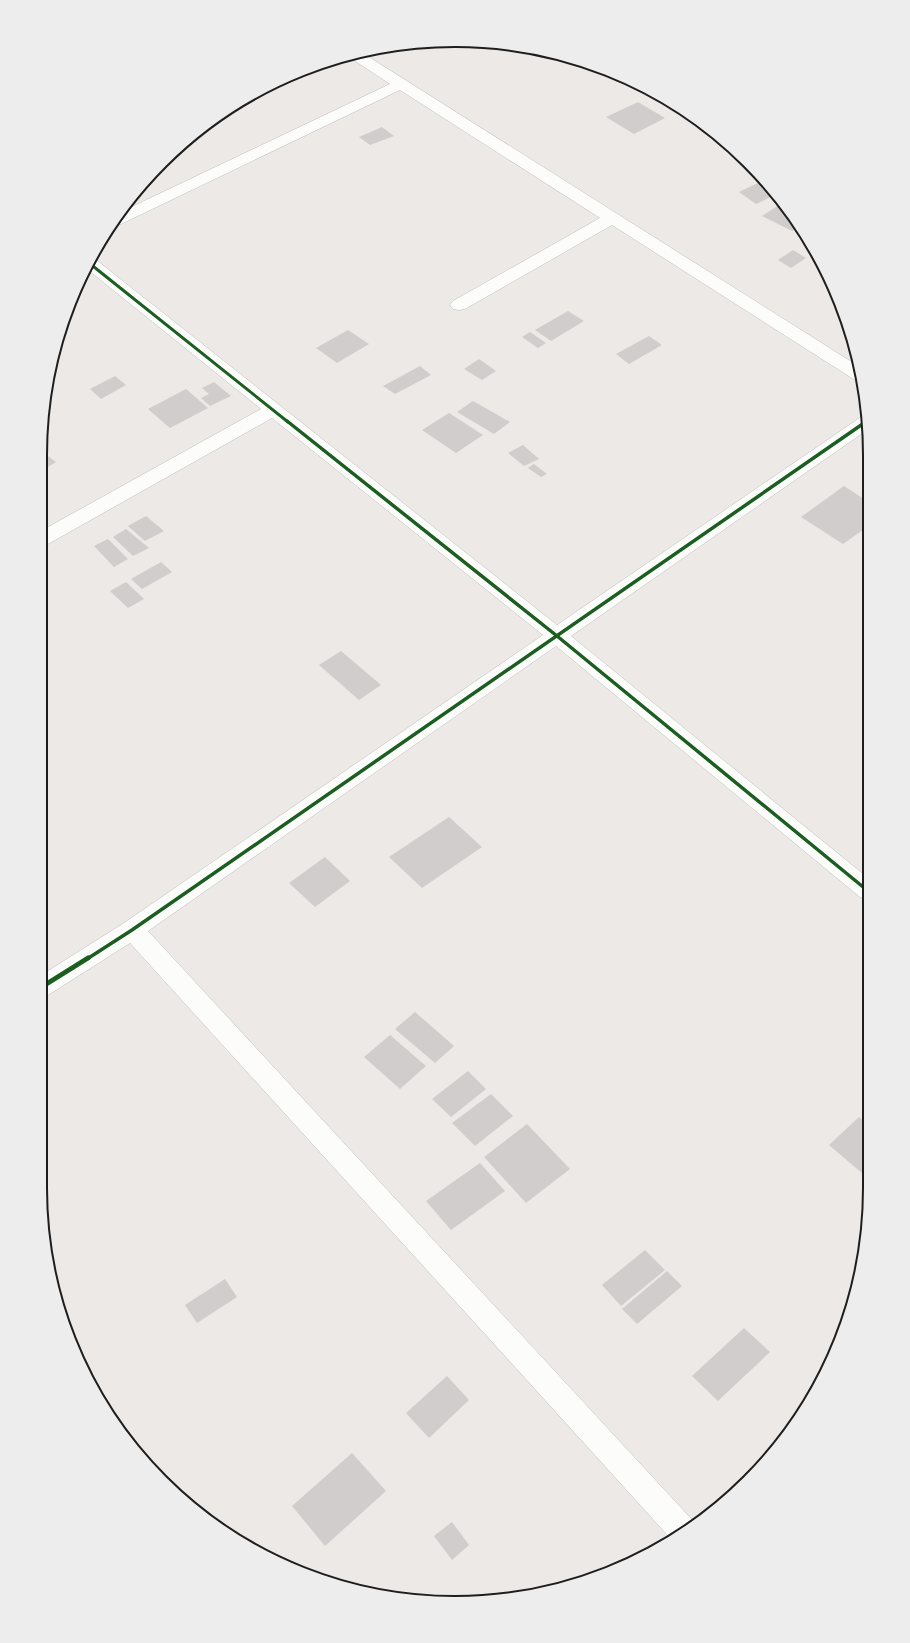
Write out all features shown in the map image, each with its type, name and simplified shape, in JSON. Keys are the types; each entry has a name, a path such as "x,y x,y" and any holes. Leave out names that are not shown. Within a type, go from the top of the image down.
{"street":[{"path":"360,58 854,372"},
{"path":"124,217 401,84"},
{"path":"459,305 612,218"},
{"path":"94,267 557,636 863,887"},
{"path":"47,536 273,410"},
{"path":"47,981 132,930 862,424"},
{"path":"132,930 680,1528"}],"building":[{"path":"638,102 665,118 634,134 606,117"},
{"path":"382,127 394,136 370,145 359,137"},
{"path":"758,183 771,197 756,204 739,192"},
{"path":"778,206 795,229 792,231 762,216"},
{"path":"793,250 806,258 791,268 778,260"},
{"path":"568,311 584,321 551,341 535,330"},
{"path":"348,330 369,344 337,363 316,348"},
{"path":"530,332 546,343 538,348 522,337"},
{"path":"649,336 662,345 629,364 616,354"},
{"path":"479,359 496,371 482,380 464,369"},
{"path":"420,366 431,375 395,394 383,386"},
{"path":"115,376 126,385 101,399 90,389"},
{"path":"214,382 231,396 210,406 201,398 209,394 202,388"},
{"path":"186,389 208,408 170,428 148,409"},
{"path":"473,401 510,422 494,434 457,412"},
{"path":"449,413 483,435 456,453 422,430"},
{"path":"523,445 539,459 524,466 508,453"},
{"path":"47,455 56,462 47,467"},
{"path":"534,464 547,474 541,477 528,468"},
{"path":"844,486 863,498 863,530 843,544 801,517"},
{"path":"146,516 164,531 145,541 128,526"},
{"path":"126,529 149,548 133,556 113,537"},
{"path":"108,539 128,559 114,567 94,546"},
{"path":"161,562 172,572 142,589 131,579"},
{"path":"126,582 144,599 128,608 110,591"},
{"path":"341,651 381,685 359,700 319,665"},
{"path":"449,817 482,847 422,888 389,857"},
{"path":"325,857 350,881 315,907 289,883"},
{"path":"415,1012 454,1046 435,1063 395,1029"},
{"path":"390,1035 426,1066 400,1089 364,1057"},
{"path":"468,1071 486,1089 451,1117 432,1099"},
{"path":"491,1094 513,1116 475,1146 452,1123"},
{"path":"859,1117 863,1120 863,1174 829,1145"},
{"path":"527,1124 570,1169 526,1203 484,1157"},
{"path":"480,1163 505,1191 451,1230 426,1201"},
{"path":"645,1250 665,1270 621,1306 602,1285"},
{"path":"667,1271 682,1286 637,1324 622,1309"},
{"path":"225,1279 237,1297 197,1323 185,1305"},
{"path":"744,1328 770,1352 718,1401 692,1376"},
{"path":"447,1376 469,1400 429,1438 406,1413"},
{"path":"352,1453 386,1491 325,1546 292,1506"},
{"path":"452,1522 469,1545 452,1560 434,1536"}],"cycle path":[{"path":"94,267 557,636 863,887"},
{"path":"47,984 132,930 862,425"}]}
